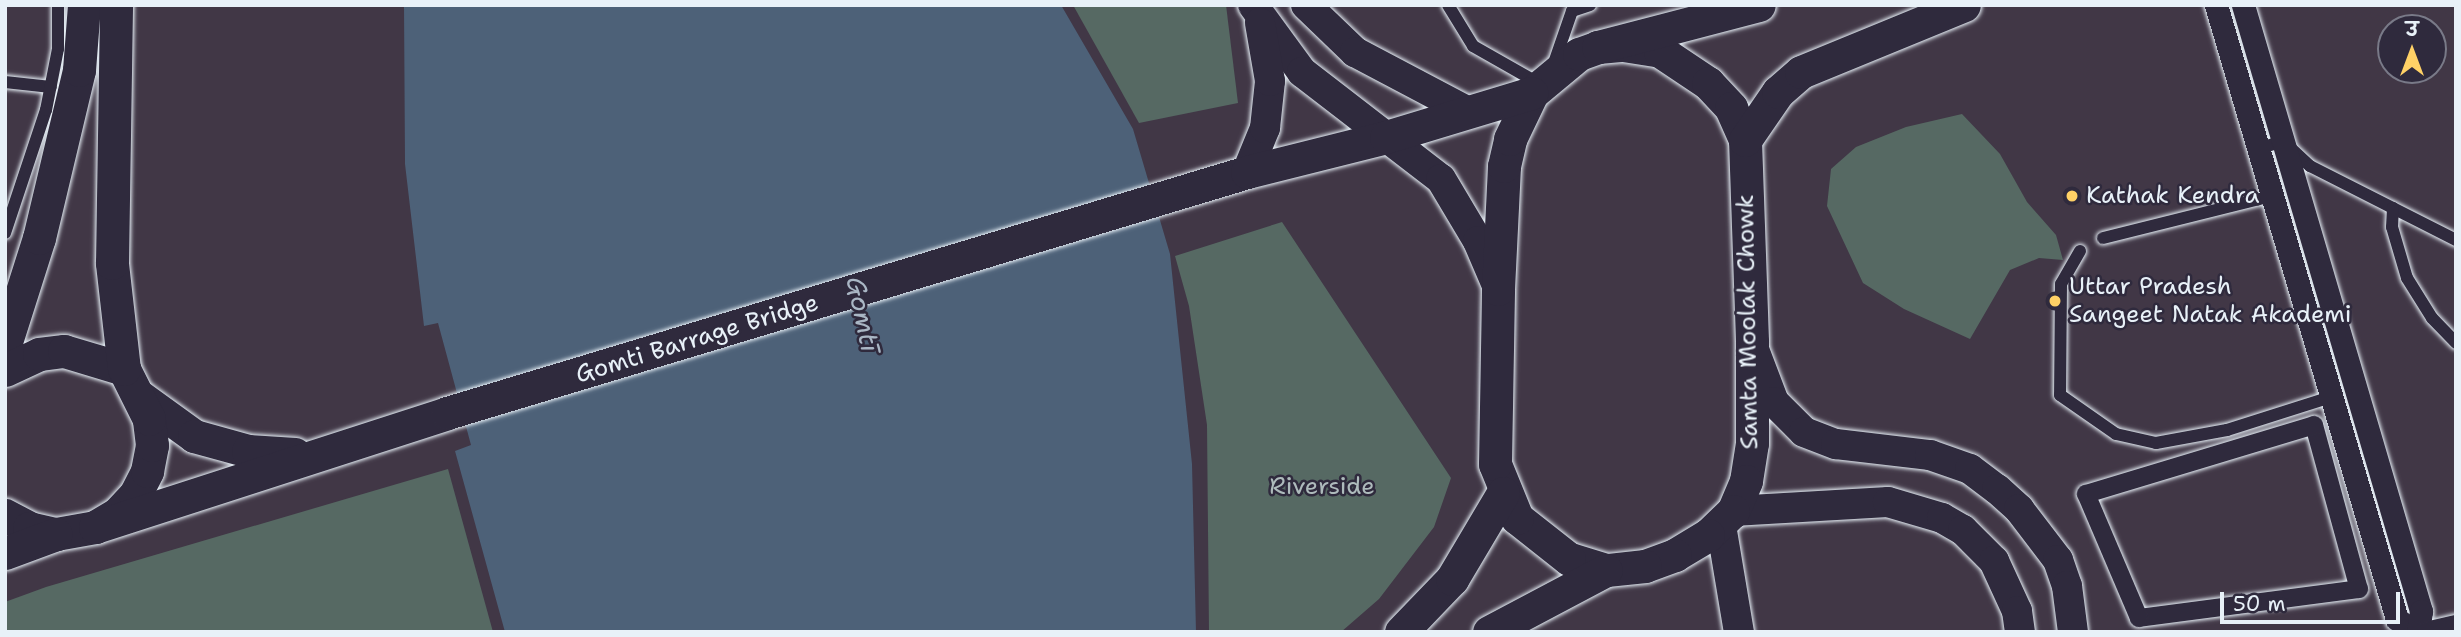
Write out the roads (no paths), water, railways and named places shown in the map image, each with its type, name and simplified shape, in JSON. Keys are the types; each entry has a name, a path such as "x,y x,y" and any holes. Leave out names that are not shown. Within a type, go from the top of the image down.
{"main road":[{"path":"5,345 39,238 76,83 84,5"},
{"path":"94,527 117,514 135,495 147,471 152,446 149,419 131,382 112,263 116,5"},
{"path":"1598,47 1759,5"},
{"path":"1745,141 1778,92 1801,72 1964,5"},
{"name":"Samta Moolak Chowk","path":"1386,137 1469,112 1541,84 1598,47 1643,47 1686,64 1731,108 1745,141 1752,342 1752,443 1746,481 1727,518"},
{"path":"1541,84 1510,139 1504,166 1498,289 1495,464 1503,494 1517,518 1569,559 1606,570"},
{"name":"Gomti Barrage Bridge","path":"5,553 56,534 94,527 447,413 1148,205 1247,172 1386,137"},
{"path":"5,370 39,354 64,351 131,382 194,436 248,451 311,456"},
{"path":"1401,632 1452,579 1503,494"},
{"path":"5,515 29,528 56,534"},
{"path":"1489,632 1606,570 1645,566 1675,555 1727,518"}],"street":[{"path":"1307,5 1355,52 1469,112"},
{"path":"2216,5 2331,397 2403,629 2421,611 2243,5"},
{"path":"1256,11 1301,72 1441,179 1478,241 1498,289"},
{"path":"1247,172 1265,128 1270,81 1256,11"},
{"path":"1752,342 1774,402 1804,432 1836,444 1930,456 1970,469 2011,502 2058,560 2067,586 2073,632"},
{"path":"2314,425 2359,589 2139,618 2086,494 2314,425"},
{"path":"1739,632 1727,518 1888,502 1942,518 1963,530 1994,561 2017,611 2020,632"},
{"path":"2429,632 2456,626"}],"lane":[{"path":"5,233 51,87 58,49 58,5"},
{"path":"1448,5 1473,46 1541,84 1572,11 1590,5"},
{"path":"5,82 51,87"},
{"path":"2258,149 2283,141 2310,166 2456,240"},
{"path":"2103,238 2272,196"},
{"path":"2393,208 2392,227 2407,278 2432,318 2456,343"},
{"path":"2080,251 2061,284 2060,395 2116,434 2156,443 2227,430 2331,397"}],"water":[{"name":"Gomtī","path":"404,5 1061,5 1133,129 1170,254 1192,464 1196,632 505,632 455,451 471,445 438,323 424,326 405,164"}],"place":[{"name":"Kathak Kendra","path":"2072,196"},
{"name":"Uttar Pradesh Sangeet Natak Akademi","path":"2055,301"}],"park label":[{"name":"Riverside","path":"1322,487"}]}
